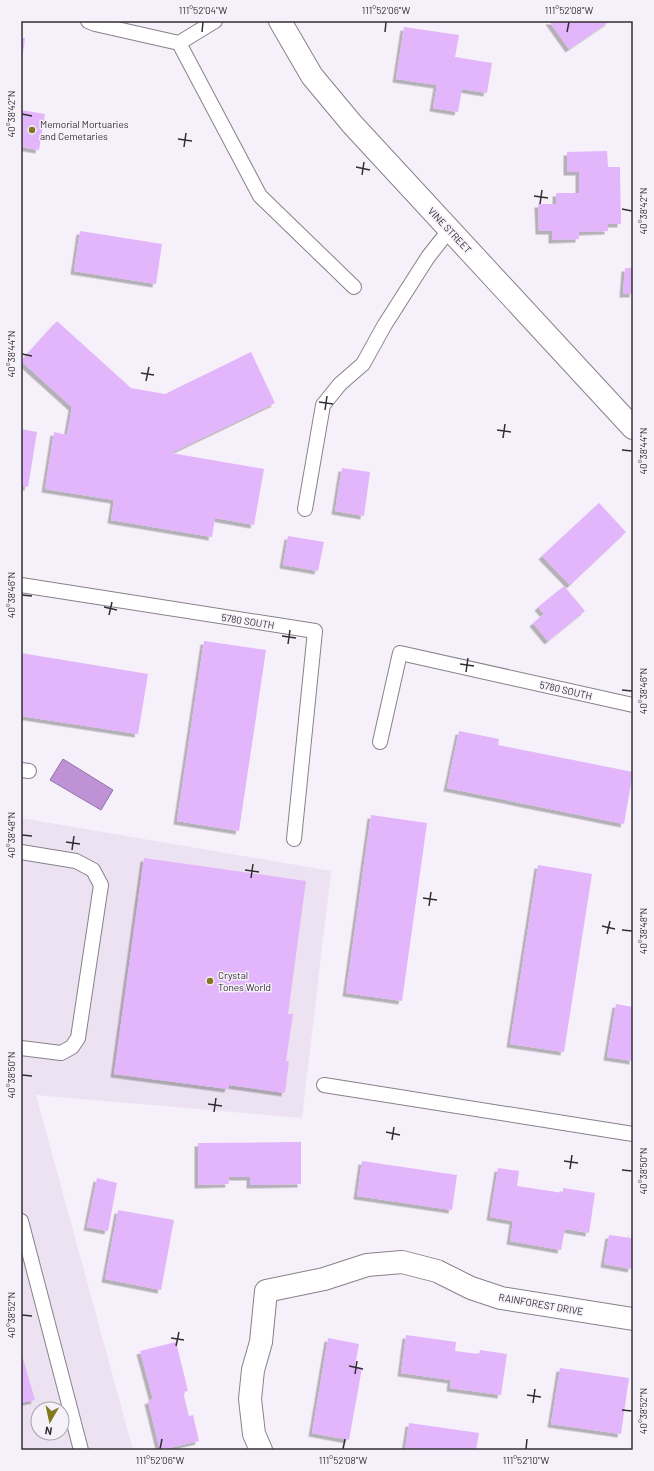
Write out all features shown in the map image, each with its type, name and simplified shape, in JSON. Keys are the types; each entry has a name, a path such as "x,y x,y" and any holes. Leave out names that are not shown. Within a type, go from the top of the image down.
{"street":[{"name":"VINE STREET","path":"280,21 312,76 330,99 633,428"},
{"name":"RAINFOREST DRIVE","path":"260,1450 254,1434 250,1399 253,1370 261,1342 266,1291 324,1279 367,1265 402,1262 437,1271 471,1288 501,1298 633,1319"}],"lane":[{"path":"88,21 95,24 179,42 215,21"},
{"path":"179,42 260,196 354,287"},
{"path":"305,509 323,404 340,384 364,364 384,326 428,256 450,229"},
{"name":"5780 SOUTH","path":"21,585 315,631 294,839"},
{"name":"5780 SOUTH","path":"380,742 400,653 633,705"},
{"path":"21,852 76,861 92,870 101,885 78,1038 72,1047 60,1053 21,1048"},
{"path":"324,1085 633,1134"},
{"path":"21,1221 81,1450"}],"shaded area":[{"path":"63,759 113,790 101,810 50,780"},
{"path":"21,818 331,871 302,1118 36,1095 133,1450 21,1450"}],"building":[{"path":"549,21 610,21 569,49"},
{"path":"404,27 459,35 455,57 492,63 487,93 462,89 458,112 433,108 437,85 396,79"},
{"path":"21,38 25,38 22,60 21,60"},
{"name":"Memorial Mortuaries and Cemetaries","path":"21,110 45,114 39,150 21,147"},
{"path":"607,151 608,167 620,167 621,224 608,224 608,231 579,232 579,239 552,240 552,231 539,231 538,204 556,204 556,193 579,193 579,172 567,172 567,152"},
{"path":"80,231 162,244 156,284 74,271"},
{"path":"625,268 633,268 633,294 623,294"},
{"path":"57,321 131,388 165,394 251,352 275,403 171,453 264,469 254,525 215,518 212,537 111,520 114,500 45,489 54,432 67,435 72,407 21,361"},
{"path":"21,429 37,432 28,487 21,486"},
{"path":"342,468 370,472 364,516 335,511"},
{"path":"599,503 626,532 570,585 542,556"},
{"path":"288,536 324,542 318,571 283,565"},
{"path":"564,586 585,611 548,641 533,623 544,614 538,607"},
{"path":"204,641 266,650 239,831 177,821"},
{"path":"21,653 148,674 138,734 21,716"},
{"path":"459,731 499,739 498,745 633,772 624,824 447,788"},
{"path":"371,815 427,823 402,1001 346,993"},
{"path":"144,858 306,881 288,1014 293,1014 286,1061 289,1061 285,1093 229,1085 228,1089 114,1074"},
{"path":"538,865 592,874 564,1052 510,1044"},
{"path":"616,1004 633,1007 633,1061 607,1057"},
{"path":"301,1142 301,1184 250,1185 250,1177 228,1177 229,1184 198,1185 198,1143"},
{"path":"362,1161 457,1175 452,1210 357,1196"},
{"path":"498,1168 519,1171 517,1186 563,1193 563,1188 595,1193 589,1233 565,1229 561,1250 510,1241 513,1221 490,1217"},
{"path":"97,1178 117,1183 108,1231 87,1227"},
{"path":"118,1210 174,1220 161,1290 105,1279"},
{"path":"632,1230 633,1263 631,1269 604,1264 609,1235 631,1238"},
{"path":"406,1335 456,1342 455,1351 479,1354 480,1350 507,1354 501,1395 450,1388 451,1380 401,1373"},
{"path":"328,1338 359,1344 355,1366 362,1368 349,1440 312,1433"},
{"path":"176,1342 188,1391 183,1392 189,1416 193,1415 199,1441 160,1450 148,1401 153,1399 140,1351"},
{"path":"21,1352 35,1400 21,1403"},
{"path":"560,1368 629,1378 621,1434 551,1424"},
{"path":"409,1423 479,1433 476,1450 405,1450"}],"place":[{"name":"Memorial Mortuaries and Cemetaries","path":"32,130"},
{"name":"Crystal Tones World","path":"210,981"}]}
